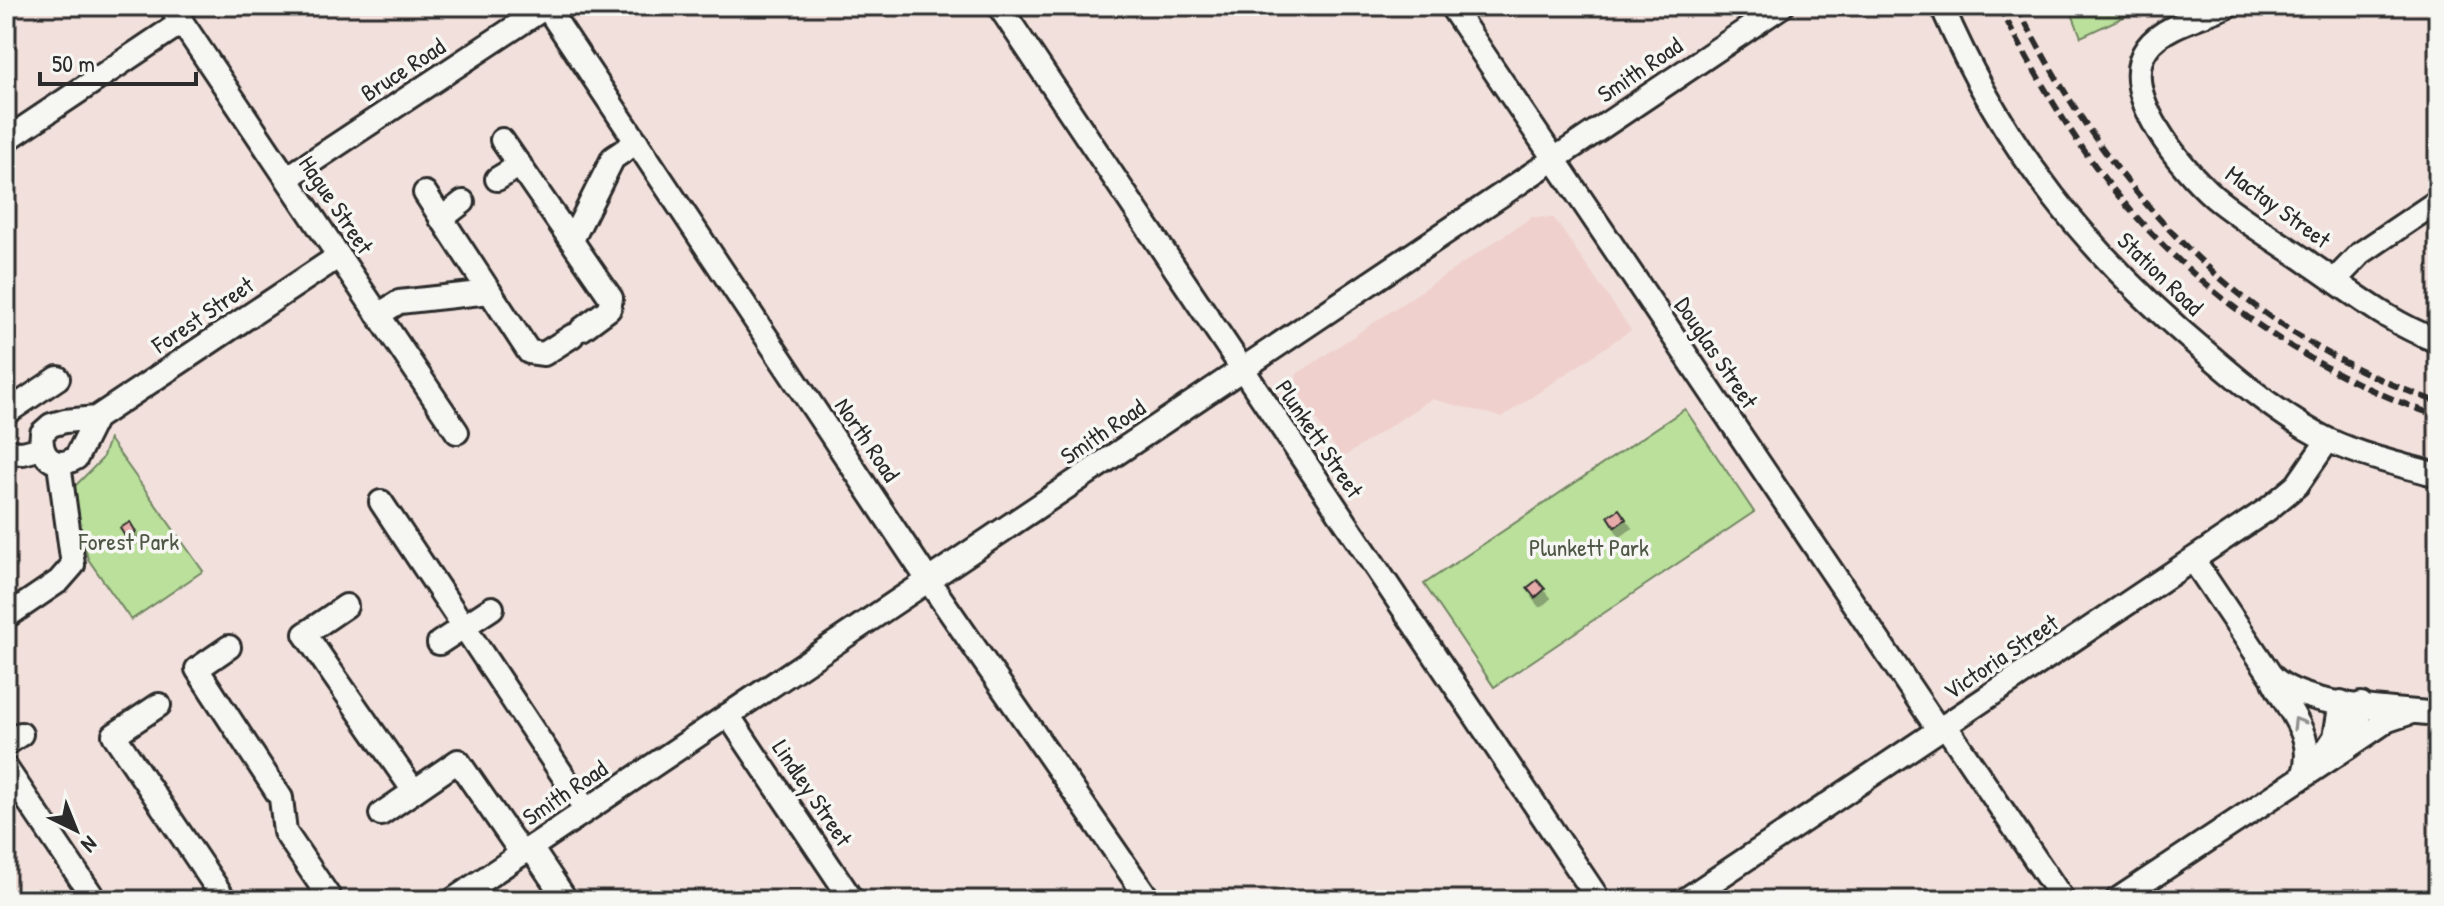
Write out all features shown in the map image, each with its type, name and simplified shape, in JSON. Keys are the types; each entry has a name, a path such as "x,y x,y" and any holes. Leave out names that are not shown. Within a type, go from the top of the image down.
{"street":[{"name":"North Road","path":"546,6 928,580 1149,900"},
{"name":"Bruce Road","path":"287,178 546,6"},
{"name":"Plunkett Street","path":"999,6 1599,900"},
{"name":"Douglas Street","path":"1451,6 2063,900"},
{"name":"Smith Road","path":"453,900 1782,6"},
{"name":"Station Road","path":"1942,6 1966,64 2006,134 2089,240 2141,296 2226,369 2328,440 2438,475"},
{"name":"Mactay Street","path":"2227,6 2166,33 2147,47 2139,69 2138,92 2157,127 2214,197 2382,315 2438,341"},
{"path":"6,140 177,14"},
{"name":"Hague Street","path":"177,14 457,432"},
{"path":"425,193 529,352 544,354 577,332 609,309 611,298 502,140"},
{"path":"572,240 613,158 637,142"},
{"path":"497,179 520,165"},
{"path":"2335,280 2361,253 2438,201"},
{"path":"441,219 463,202"},
{"name":"Forest Street","path":"42,448 42,433 51,425 96,418 339,256"},
{"path":"378,315 399,302 490,292"},
{"path":"6,413 58,378"},
{"name":"Forest Street","path":"59,464 76,458 96,418"},
{"name":"Victoria Street","path":"1685,900 2194,561 2297,485 2328,440"},
{"path":"6,452 23,453 42,448 53,463 59,464 73,565 59,581 6,617"},
{"path":"381,502 586,810"},
{"path":"2194,561 2270,674 2305,733 2308,758 2305,775"},
{"path":"346,606 305,634 414,791"},
{"path":"439,643 492,608"},
{"path":"229,647 197,669 281,798 285,832 331,900"},
{"path":"2270,674 2281,686 2299,695 2428,713"},
{"path":"2346,749 2355,735 2351,703"},
{"path":"2305,775 2333,742 2351,703"},
{"path":"159,705 114,735 225,900"},
{"path":"2117,900 2388,720 2428,713"},
{"name":"Lindley Street","path":"728,715 852,900"},
{"path":"381,814 458,761 566,900"},
{"path":"6,768 95,900"}],"shaded area":[{"path":"1532,217 1554,218 1631,330 1502,417 1431,399 1342,458 1295,388 1297,374"}],"green space":[{"path":"2069,6 2147,6 2081,37"},
{"name":"Plunkett Park","path":"1685,409 1754,512 1494,687 1424,584"},
{"name":"Forest Park","path":"109,439 203,571 131,620 88,559 70,491 102,459"}],"building":[{"path":"1619,509 1626,519 1615,527 1608,516"},
{"path":"130,522 136,532 126,538 120,528"},
{"path":"1537,580 1545,589 1535,598 1527,588"}],"railway":[{"path":"1999,6 2080,145 2112,188 2180,262 2218,295 2301,353 2391,398 2438,416"},
{"path":"2017,6 2054,74 2094,137 2139,195 2187,248 2241,295 2301,337 2366,373 2438,402"}]}
